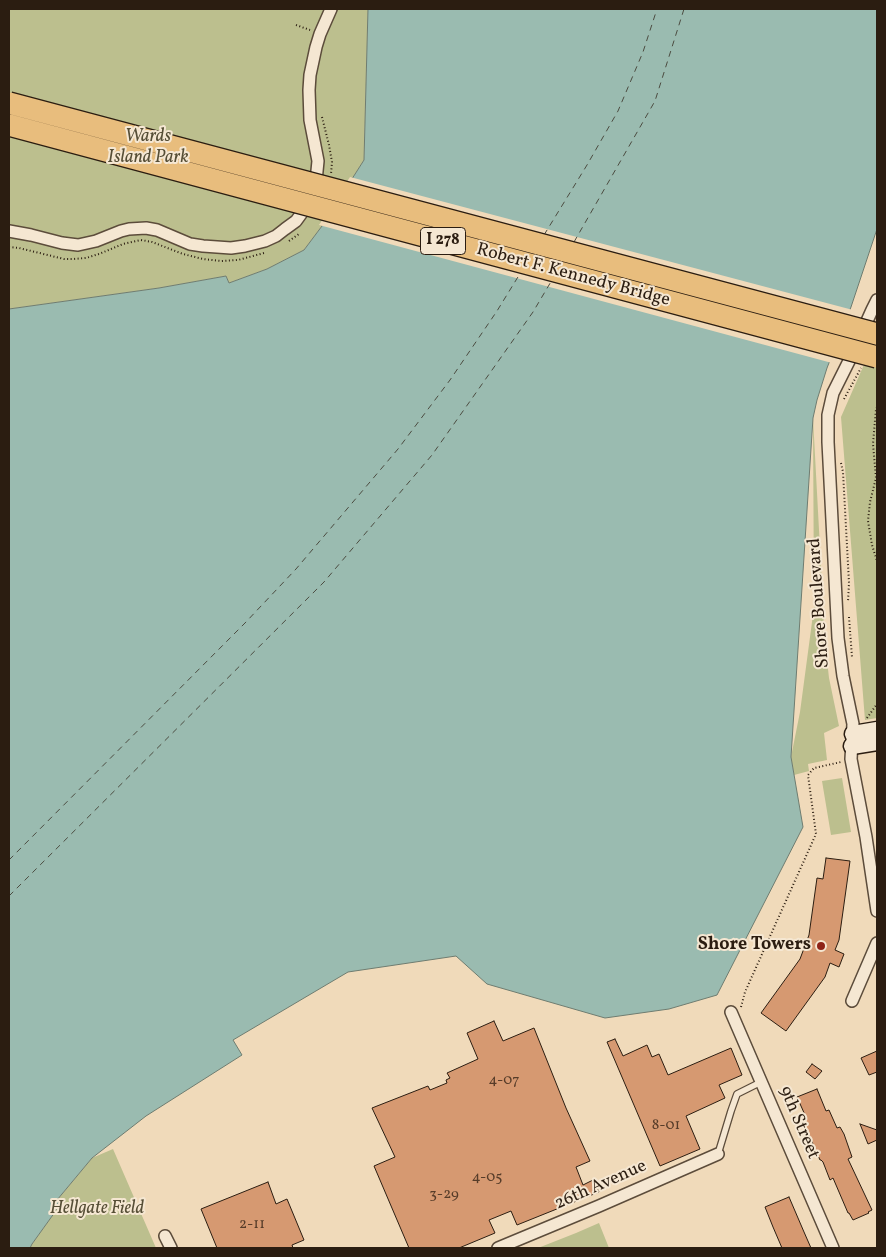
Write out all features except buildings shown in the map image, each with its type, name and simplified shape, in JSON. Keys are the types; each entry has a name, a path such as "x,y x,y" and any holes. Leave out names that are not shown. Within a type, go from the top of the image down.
{"highway":[{"name":"Robert F. Kennedy Bridge","path":"9,103 877,334"},
{"name":"Robert F. Kennedy Bridge","path":"9,125 870,360"}],"street":[{"path":"9,231 78,245 96,241 129,228 146,228 157,230 190,244 231,248 265,241 276,236 296,221 310,201 316,181 318,161 310,120 310,75 320,34 331,9"},
{"name":"Shore Boulevard","path":"877,300 850,362 833,393 828,415 838,638 843,676 860,731 851,759 866,836 877,911"},
{"path":"860,731 877,742"},
{"path":"852,1001 877,943"},
{"name":"9th Street","path":"736,1010 761,1082 833,1248"},
{"name":"26th Avenue","path":"498,1248 718,1154"},
{"path":"165,1236 171,1248"}],"lane":[{"path":"718,1154 730,1111 738,1094 761,1082"}],"path":[{"path":"842,401 870,360"},
{"path":"877,407 872,444 877,477 870,502 868,521 877,560"},
{"path":"840,458 843,472 849,583 848,606"},
{"path":"849,615 853,659"},
{"path":"860,731 877,704"},
{"path":"736,1010 816,834 808,775 814,768 842,762"}],"green space":[{"name":"Wards Island Park","path":"9,9 368,9 364,160 322,226 304,250 267,269 229,283 226,276 159,288 9,309"},
{"path":"877,335 877,718 865,720 841,417"},
{"path":"813,418 825,642 829,678 839,726 824,733 827,760 808,764 809,771 794,775 791,757 800,712 814,607"},
{"path":"842,778 851,832 831,835 822,781"},
{"name":"Hellgate Field","path":"113,1149 156,1248 30,1248 55,1212 57,1200 92,1158"},
{"path":"599,1223 609,1248 538,1248 576,1233"}],"water":[{"path":"368,9 877,9 877,229 851,307 827,368 813,418 791,757 803,827 717,995 669,1009 605,1018 487,984 456,956 348,972 233,1040 242,1055 146,1116 92,1158 57,1200 59,1201 55,1212 30,1248 9,1248 9,309 159,288 226,276 229,283 267,269 304,250 322,226 364,160"}],"pier":[{"path":"350,177 853,310 832,363 319,225"}],"ferry route":[{"path":"544,235 618,111 643,52 657,9"},
{"path":"574,242 655,101 684,9"},
{"path":"9,860 245,623 296,569 398,449 450,380 521,272"},
{"path":"9,896 324,582 432,455 533,312 552,280"}],"place":[{"name":"Shore Towers","path":"821,946"}]}
